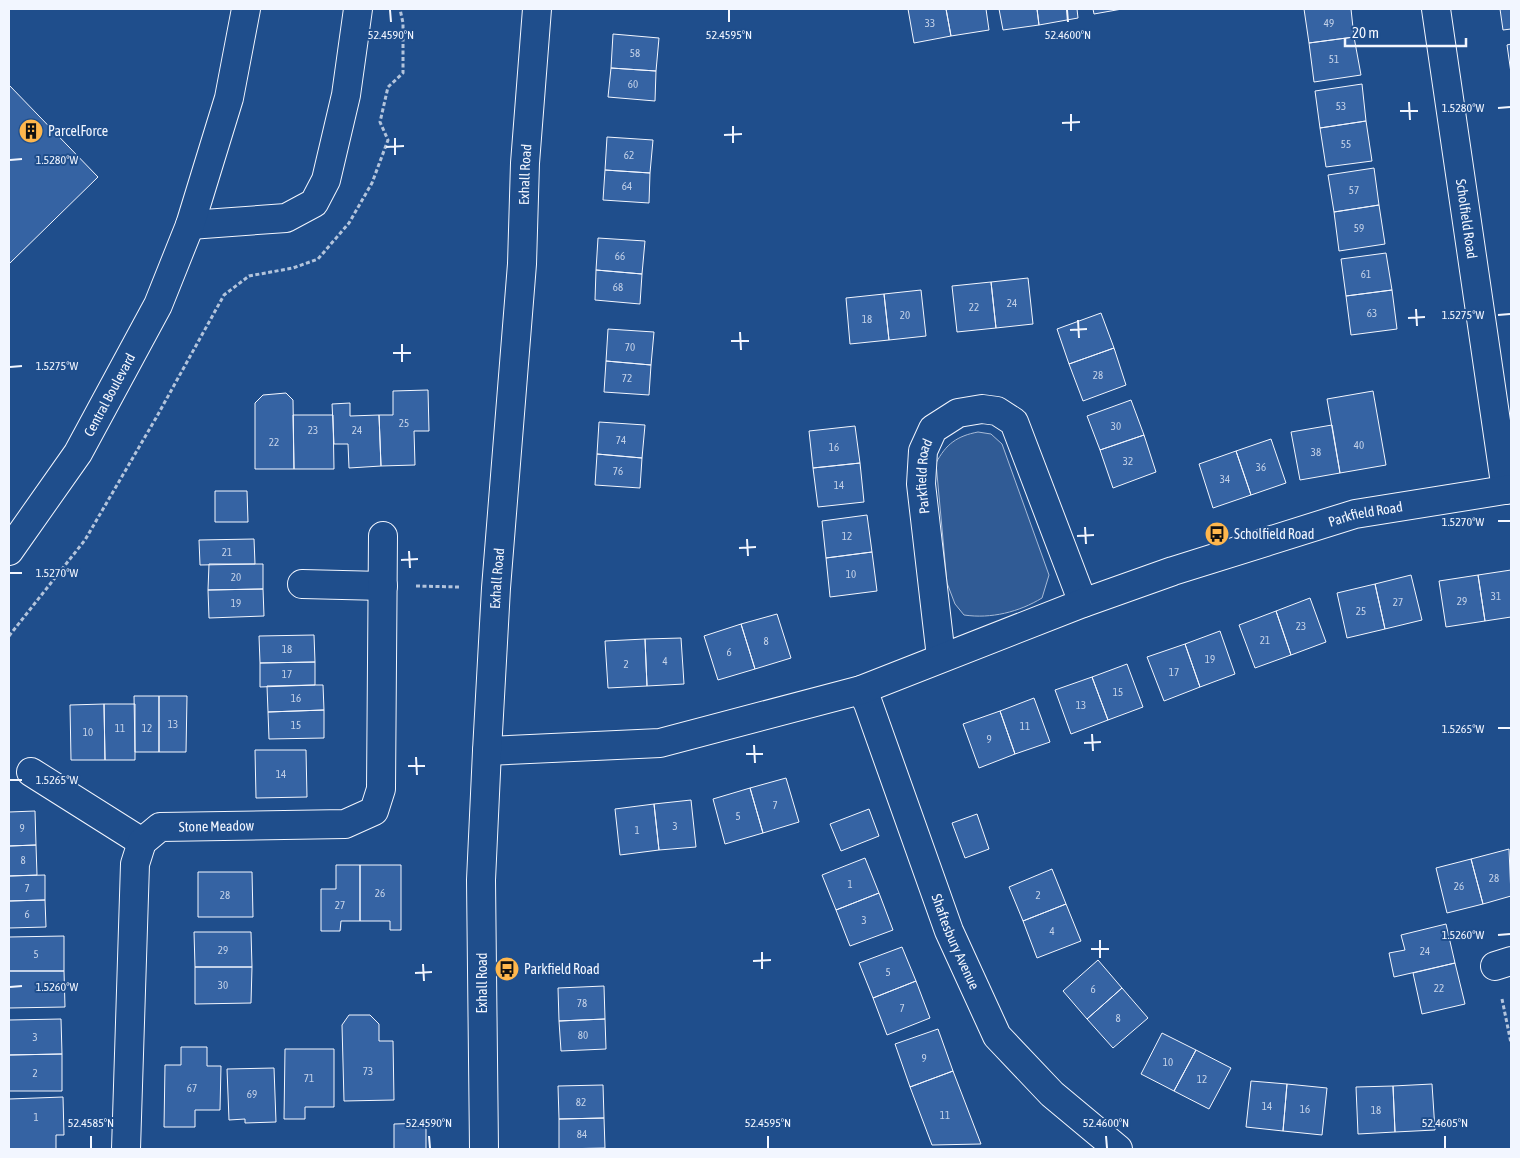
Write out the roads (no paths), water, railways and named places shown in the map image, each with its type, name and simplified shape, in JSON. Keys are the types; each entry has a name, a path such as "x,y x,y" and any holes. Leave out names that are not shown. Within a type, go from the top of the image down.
{"street":[{"name":"Central Boulevard","path":"9,551 78,453 158,305 190,225 229,98 246,9"},
{"path":"190,225 286,218 314,203 326,180 346,96 358,9"},
{"name":"Exhall Road","path":"484,1149 482,880 487,751 496,588 522,264 525,163 536,9"},
{"name":"Scholfield Road","path":"1436,9 1508,489"},
{"name":"Parkfield Road","path":"941,657 920,484 924,451 933,429 958,413 982,409 997,412 1014,422 1083,603"},
{"name":"Parkfield Road","path":"487,751 660,743 861,690 941,657 1083,603 1173,571 1355,514 1508,489"},
{"name":"Stone Meadow","path":"142,842 160,827 345,824 374,811 381,789 384,536"},
{"path":"302,584 383,586"},
{"name":"Shaftesbury Avenue","path":"861,690 868,703 949,931 997,1036 1052,1094 1118,1149"},
{"path":"32,772 142,842 135,864 126,1149"}],"place":[{"name":"ParcelForce","path":"31,131"},
{"name":"Scholfield Road","path":"1217,534"},
{"name":"Parkfield Road","path":"507,969"}]}
